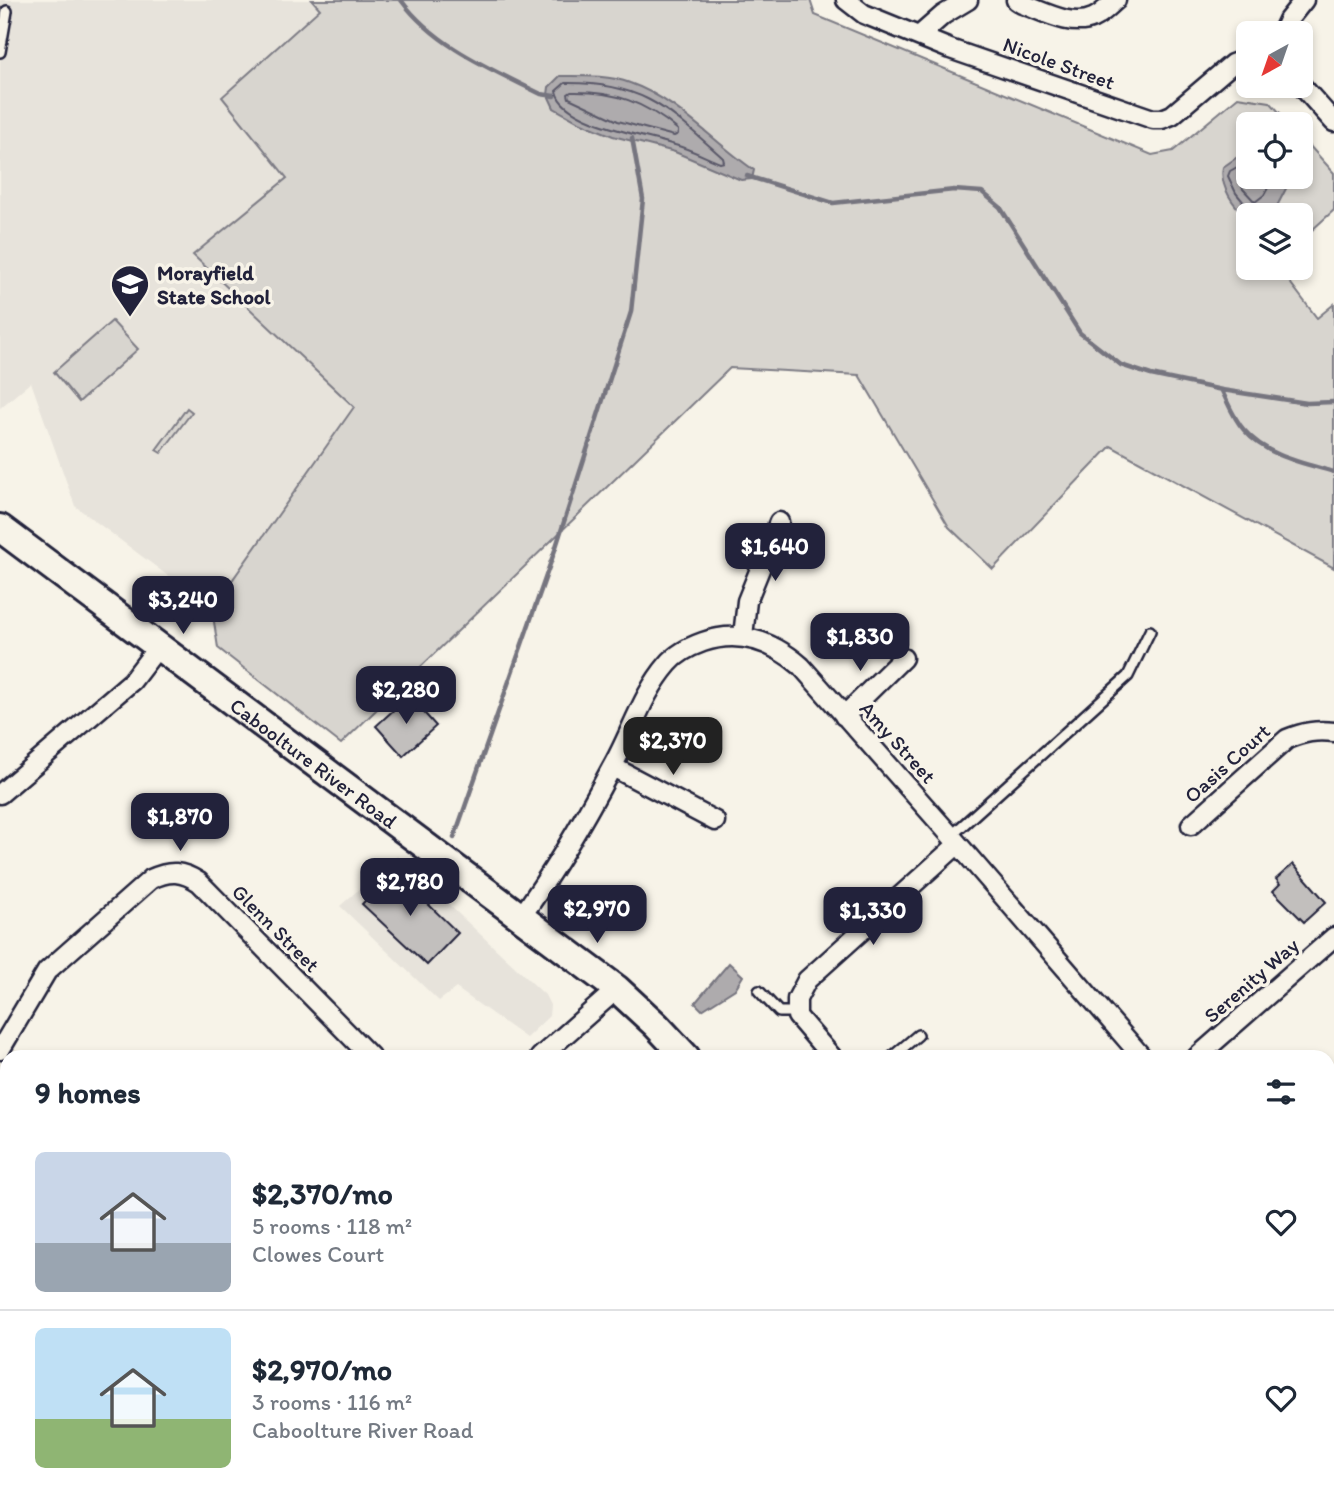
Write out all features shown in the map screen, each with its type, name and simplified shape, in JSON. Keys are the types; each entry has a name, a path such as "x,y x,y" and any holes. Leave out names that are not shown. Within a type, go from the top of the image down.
{"main road":[{"name":"Caboolture River Road","path":"0,528 617,989 679,1050"}],"street":[{"name":"Nicole Street","path":"846,0 864,14 950,49 1153,119 1172,115 1236,63"},
{"path":"919,36 968,0"},
{"path":"1016,0 1072,21 1083,21 1099,15 1116,0"},
{"path":"1288,21 1304,0"},
{"path":"1313,98 1334,122"},
{"path":"743,636 747,601 779,522"},
{"name":"Amy Street","path":"520,918 533,901 613,767 652,687 668,663 686,648 713,638 743,636 758,640 788,655 801,666 955,839 1136,1050"},
{"path":"0,794 132,681 158,648"},
{"path":"844,716 903,657"},
{"name":"Oasis Court","path":"1191,825 1287,739 1302,732 1334,732"},
{"path":"613,767 715,821"},
{"path":"826,1050 797,1016 797,999 807,980 955,839"},
{"name":"Glenn Street","path":"0,1049 47,971 151,878 162,873 175,872 187,874 199,882 364,1050"},
{"name":"Serenity Way","path":"1205,1050 1334,937"},
{"path":"548,1050 617,989"}],"lane":[{"path":"0,52 7,11"},
{"path":"955,839 1128,676 1150,631"},
{"path":"759,991 779,1012 797,1012"},
{"path":"900,1050 918,1035"}],"shaded area":[{"name":"Morayfield State School","path":"0,0 312,0 320,9 222,97 288,178 193,255 354,407 212,609 75,506 31,382 0,408"},
{"path":"312,0 810,0 815,15 1152,155 1173,151 1237,98 1270,102 1279,112 1236,112 1236,189 1313,189 1313,150 1334,173 1334,210 1313,229 1313,203 1236,203 1236,280 1288,280 1317,318 1334,304 1334,568 1111,446 993,569 949,527 859,375 730,368 341,744 218,648 212,609 354,407 193,255 287,178 222,97 320,9"},
{"path":"112,321 138,349 79,402 54,372"},
{"path":"187,408 192,412 161,453 156,450"},
{"path":"397,856 545,995 550,1005 549,1016 526,1038 456,988 439,1001 340,906"}],"water":[{"path":"560,76 596,76 630,83 647,90 680,111 754,170 752,179 741,180 675,152 613,136 579,122 554,108 548,95 549,87"},
{"path":"1236,158 1236,189 1286,189 1279,203 1236,203 1236,205 1225,189 1223,167"},
{"path":"729,963 743,976 735,989 702,1010 695,1003"}],"building":[{"path":"409,696 436,726 403,756 376,726"},
{"path":"1293,864 1326,902 1304,922 1273,891 1280,884 1276,879"},
{"path":"394,871 458,933 427,965 362,904"}],"waterway":[{"path":"401,0 415,17 447,44 541,94 554,96"},
{"path":"454,838 555,550 631,312 643,199 632,138"},
{"path":"747,176 833,203 954,190 982,192 1000,207 1080,333 1121,365 1151,375 1222,390 1307,403 1334,402"},
{"path":"1222,391 1240,426 1253,439 1298,462 1334,472"}],"place":[{"name":"Morayfield State School","path":"130,318"}]}
